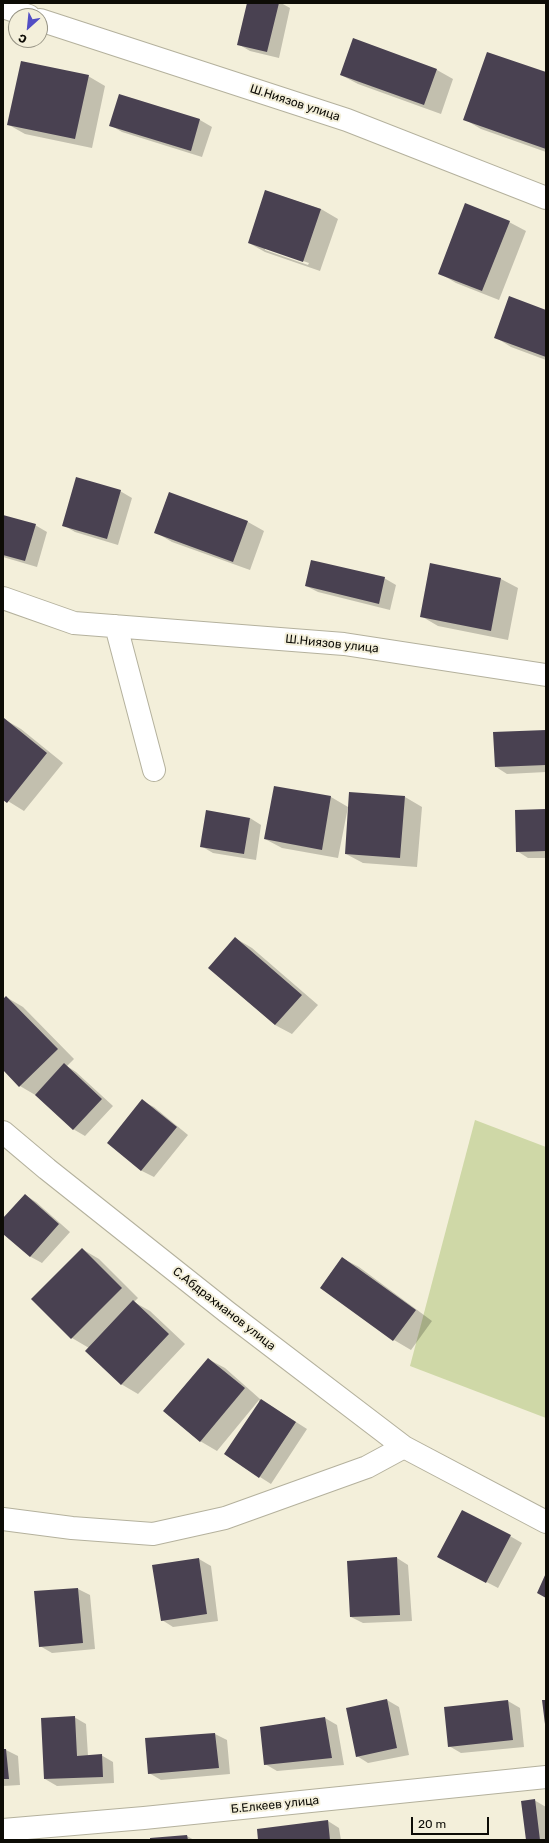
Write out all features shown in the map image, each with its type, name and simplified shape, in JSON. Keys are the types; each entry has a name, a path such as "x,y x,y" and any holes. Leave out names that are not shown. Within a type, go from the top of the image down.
{"street":[{"name":"Ш.Ниязов улица","path":"48,23 347,120 546,198"},
{"name":"Ш.Ниязов улица","path":"3,598 74,623 344,644 546,675"},
{"path":"116,626 154,770"},
{"name":"С.Абдрахманов улица","path":"3,1132 47,1169 227,1312 404,1447 546,1522"},
{"path":"3,1519 72,1528 153,1534 225,1518 240,1513 367,1467 404,1447"},
{"name":"Б.Елкеев улица","path":"3,1830 144,1818 546,1778"}],"green space":[{"path":"475,1120 546,1147 546,1418 410,1366"}],"building":[{"path":"247,3 279,3 267,52 237,45"},
{"path":"353,38 437,69 424,105 340,75"},
{"path":"487,52 546,72 546,149 463,120"},
{"path":"21,61 89,75 75,139 7,125"},
{"path":"119,94 200,119 191,151 109,126"},
{"path":"265,190 321,209 303,262 248,243"},
{"path":"465,203 510,221 482,291 438,274"},
{"path":"509,296 546,310 546,357 494,338"},
{"path":"76,477 121,490 107,539 62,526"},
{"path":"169,492 248,521 233,562 154,533"},
{"path":"3,515 36,524 25,561 3,555"},
{"path":"311,560 385,577 379,604 305,586"},
{"path":"430,563 501,578 491,631 420,617"},
{"path":"4,718 47,753 7,803 3,800"},
{"path":"546,730 546,765 495,767 493,732"},
{"path":"274,786 331,796 322,850 264,839"},
{"path":"349,792 405,796 400,858 345,854"},
{"path":"546,809 546,851 516,852 515,810"},
{"path":"206,810 250,818 244,854 200,847"},
{"path":"235,937 302,995 275,1025 208,968"},
{"path":"6,996 58,1049 19,1087 3,1070 3,999"},
{"path":"64,1063 102,1099 73,1130 35,1095"},
{"path":"142,1099 177,1127 141,1171 107,1143"},
{"path":"25,1194 59,1224 30,1257 3,1234 3,1218"},
{"path":"82,1248 122,1288 71,1339 31,1299"},
{"path":"342,1257 416,1310 393,1341 320,1288"},
{"path":"133,1300 169,1334 121,1385 85,1351"},
{"path":"208,1358 245,1388 200,1442 163,1411"},
{"path":"261,1399 296,1422 259,1478 224,1454"},
{"path":"462,1510 511,1535 486,1583 437,1557"},
{"path":"397,1557 400,1615 350,1617 347,1561"},
{"path":"199,1558 207,1614 161,1621 152,1565"},
{"path":"546,1573 546,1598 537,1593"},
{"path":"78,1588 83,1643 39,1647 34,1591"},
{"path":"387,1699 397,1748 356,1757 346,1708"},
{"path":"508,1700 513,1740 448,1747 444,1707"},
{"path":"542,1700 546,1700 546,1724 545,1724"},
{"path":"75,1716 77,1756 102,1754 103,1777 44,1779 41,1718"},
{"path":"325,1717 332,1758 264,1765 260,1727"},
{"path":"215,1733 219,1768 148,1774 145,1738"},
{"path":"3,1749 6,1749 9,1779 3,1779"},
{"path":"535,1799 540,1840 526,1840 521,1801"},
{"path":"328,1820 330,1840 258,1840 257,1829"},
{"path":"187,1835 188,1840 150,1840 150,1838"}]}
